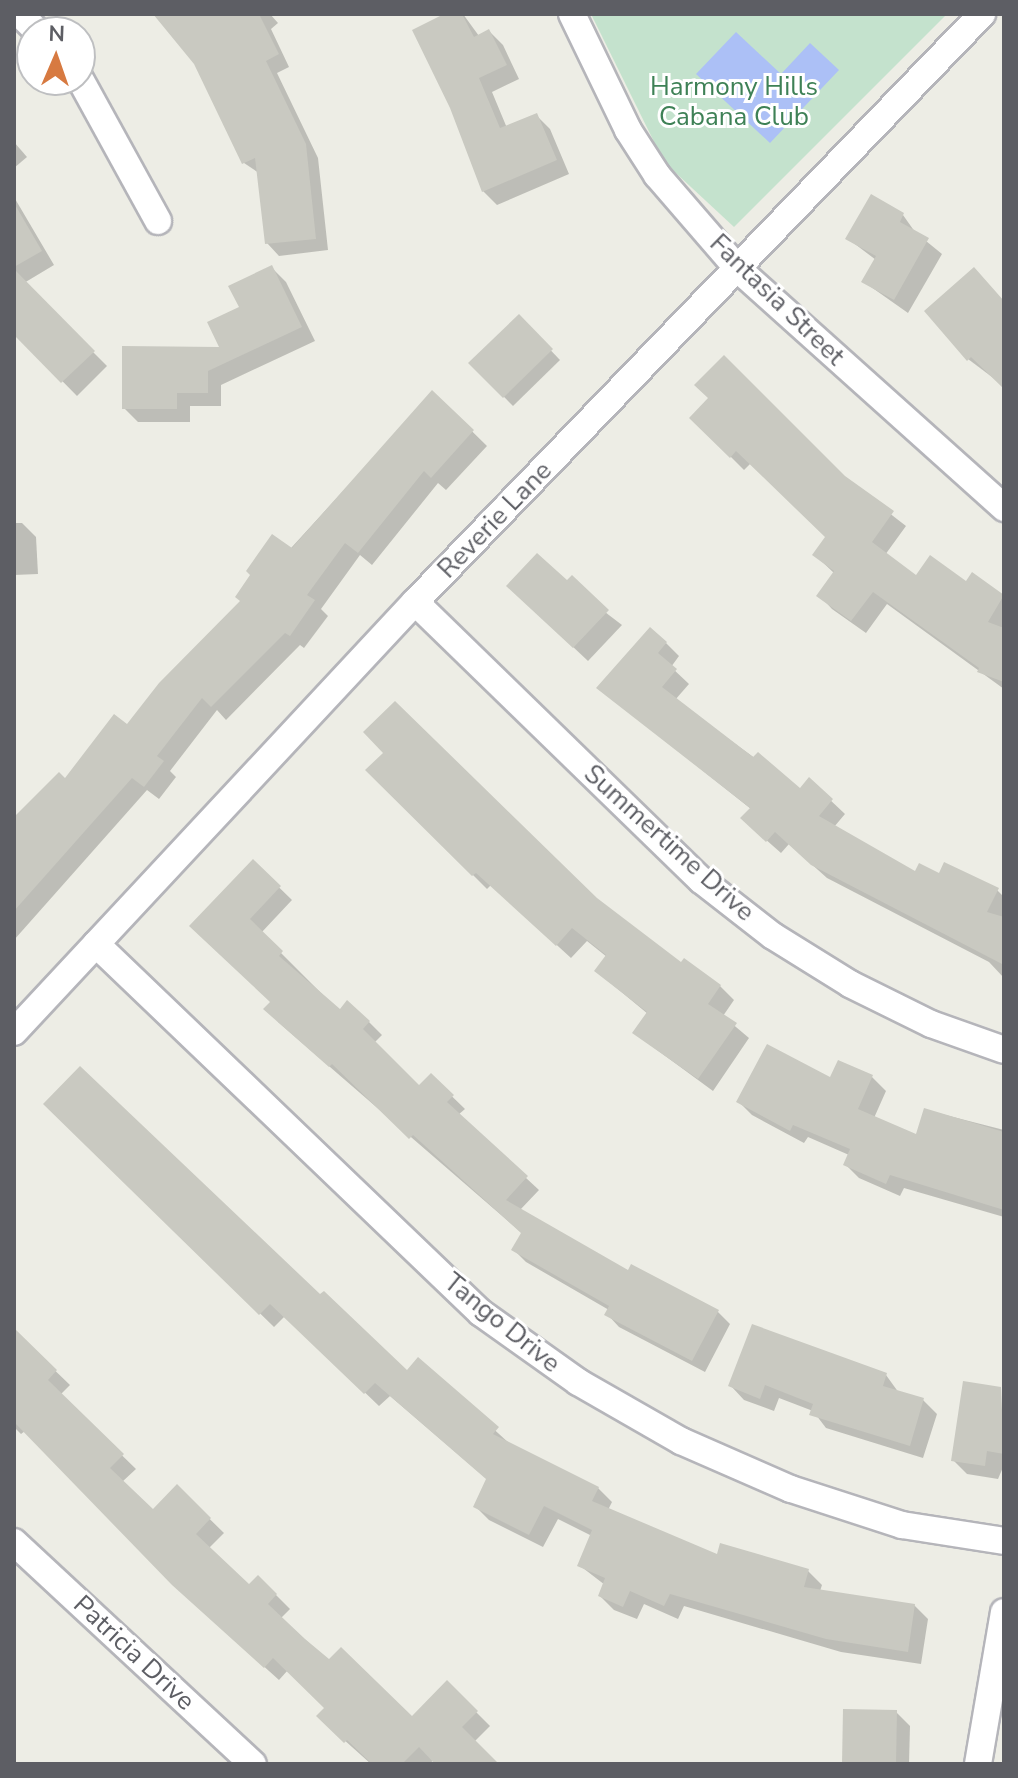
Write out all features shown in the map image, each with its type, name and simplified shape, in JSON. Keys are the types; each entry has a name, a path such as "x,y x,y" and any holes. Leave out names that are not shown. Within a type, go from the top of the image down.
{"street":[{"name":"Fantasia Street","path":"572,14 628,130 657,175 738,269 1004,508"},
{"name":"Reverie Lane","path":"14,1032 415,602 982,14"},
{"path":"89,96 158,221"},
{"name":"Summertime Drive","path":"415,602 701,880 773,936 850,984 931,1024 1004,1050"},
{"name":"Tango Drive","path":"96,944 481,1313 578,1382 681,1441 791,1489 902,1525 1004,1541"},
{"name":"Patricia Drive","path":"14,1542 253,1764"},
{"path":"978,1764 1004,1612"}],"green space":[{"name":"Harmony Hills Cabana Club","path":"591,14 947,14 734,227 664,162"}],"water":[{"path":"736,32 781,74 810,43 839,70 770,143 696,74"}],"building":[{"path":"153,14 259,14 279,54 266,61 306,144 316,239 265,244 255,158 242,164 194,64"},
{"path":"444,14 462,14 474,37 489,29 507,65 479,78 500,128 537,113 557,160 482,192 450,108 412,30"},
{"path":"871,194 904,213 900,222 929,238 894,300 861,282 876,256 845,239"},
{"path":"14,203 42,251 14,267"},
{"path":"272,265 302,327 208,371 208,393 177,393 177,409 122,409 122,346 219,347 207,322 239,307 228,286"},
{"path":"974,267 1004,301 1004,389 971,357 967,361 924,311"},
{"path":"14,269 95,351 61,383 14,335"},
{"path":"519,314 553,349 503,398 468,363"},
{"path":"724,355 845,476 894,511 872,542 916,575 930,555 966,581 972,572 1004,595 988,622 1004,628 1004,682 977,672 979,668 873,592 851,621 816,596 834,571 812,555 825,537 736,451 730,458 689,418 708,398 694,385"},
{"path":"432,390 474,430 431,478 424,471 358,553 345,543 307,595 315,600 290,636 285,633 211,707 202,698 157,756 164,761 144,787 132,778 14,911 14,817 59,772 65,778 114,714 127,724 159,683 240,601 235,597 250,575 246,571 272,534 292,548"},
{"path":"537,553 567,580 572,575 609,610 573,648 506,586"},
{"path":"650,627 667,642 658,653 677,669 662,687 753,757 758,752 800,788 809,777 833,799 819,816 915,871 919,863 939,873 944,862 999,888 987,912 1004,917 1004,965 811,865 775,832 766,842 740,818 750,808 596,688"},
{"path":"395,701 597,898 681,962 684,958 721,985 708,1004 737,1023 698,1079 632,1033 647,1012 594,971 606,955 572,928 556,946 476,873 472,876 365,770 383,753 363,732"},
{"path":"253,859 281,886 250,919 283,951 279,956 340,1009 347,1000 370,1021 363,1029 419,1085 431,1073 454,1095 447,1102 528,1176 506,1200 628,1270 631,1264 719,1310 692,1361 604,1315 609,1306 511,1250 521,1233 413,1135 409,1139 332,1064 329,1067 263,1009 270,1002 189,926"},
{"path":"767,1044 830,1077 838,1060 873,1075 858,1109 916,1134 924,1108 1004,1132 1004,1210 890,1175 886,1184 843,1165 850,1149 793,1125 790,1131 736,1102"},
{"path":"80,1066 320,1294 324,1291 407,1370 418,1357 499,1427 493,1434 599,1487 592,1501 717,1554 720,1543 809,1569 804,1587 915,1604 908,1652 826,1639 670,1594 664,1606 630,1591 623,1607 598,1596 605,1578 577,1566 592,1530 544,1506 529,1535 473,1507 486,1479 375,1383 364,1394 270,1304 259,1315 43,1104"},
{"path":"752,1324 887,1373 883,1386 924,1398 910,1446 809,1415 813,1404 765,1385 760,1399 728,1386"},
{"path":"14,1328 57,1370 48,1380 124,1454 110,1468 153,1509 177,1484 211,1518 196,1534 249,1584 258,1575 277,1594 268,1604 305,1639 329,1659 341,1647 412,1716 447,1680 478,1711 462,1727 499,1764 435,1764 419,1747 402,1764 372,1764 347,1740 344,1743 316,1716 324,1708 273,1658 264,1668 172,1585 14,1422"},
{"path":"963,1381 1001,1387 1004,1454 987,1451 985,1466 951,1461"},
{"path":"843,1709 897,1710 896,1764 842,1764"}]}
